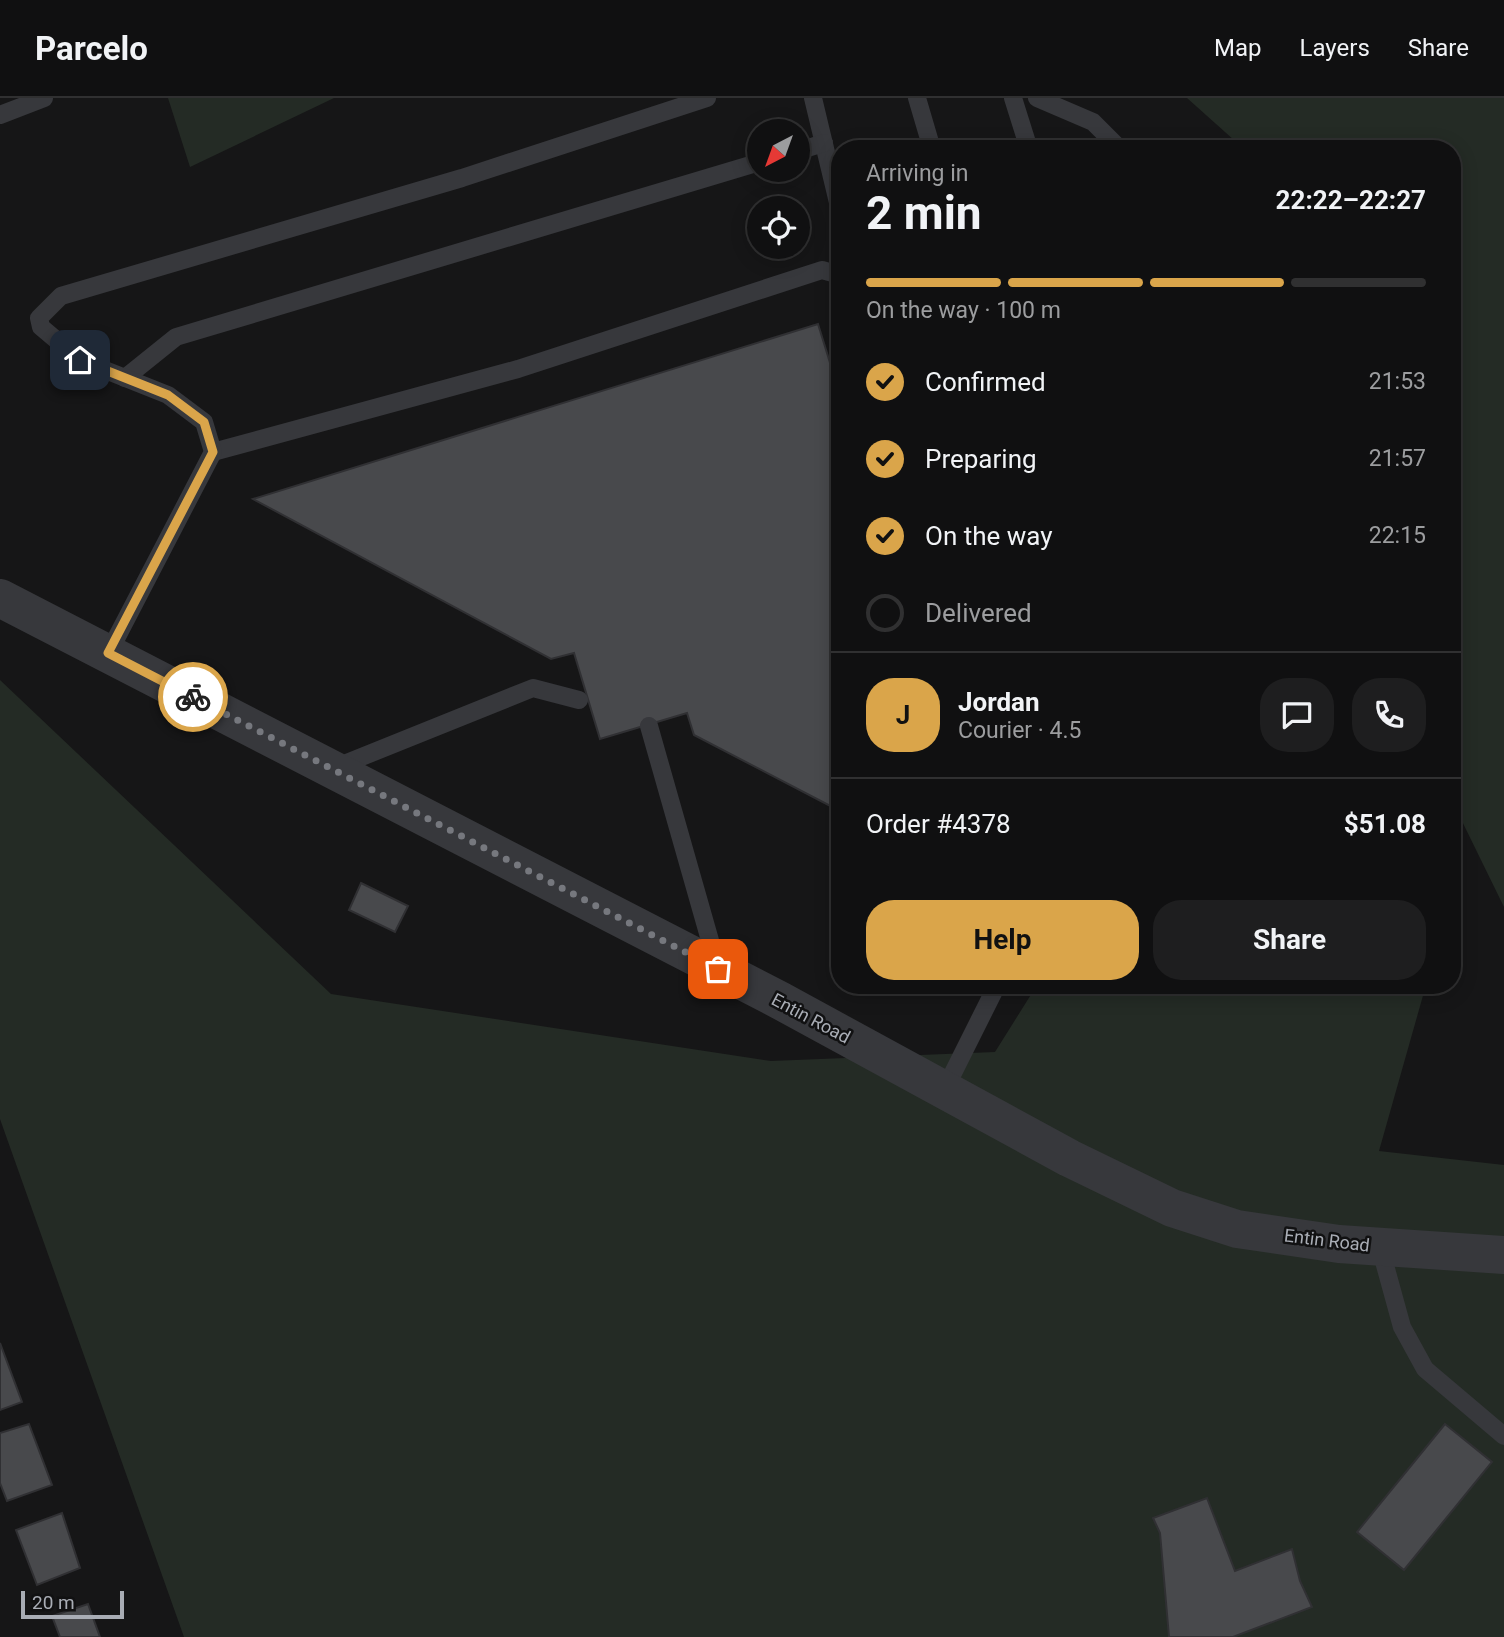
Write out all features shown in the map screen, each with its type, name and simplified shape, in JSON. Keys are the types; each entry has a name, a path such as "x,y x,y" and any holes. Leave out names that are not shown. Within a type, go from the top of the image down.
{"street":[{"name":"Entin Road","path":"0,598 718,969 1069,1158 1172,1208 1237,1229 1380,1247 1504,1255"}],"lane":[{"path":"0,115 44,98"},
{"path":"108,653 213,452 204,422 168,395 80,360 41,327 39,318 61,296 461,178 707,98"},
{"path":"813,98 831,173"},
{"path":"917,98 929,140"},
{"path":"1013,98 1026,140"},
{"path":"1037,98 1093,122 1110,140"},
{"path":"810,147 824,143"},
{"path":"125,378 176,337 747,166"},
{"path":"213,452 518,369 822,270 831,272"},
{"path":"331,769 533,688 579,700"},
{"path":"649,726 718,969"},
{"path":"944,1091 992,994"},
{"path":"1380,1247 1402,1328 1425,1369 1504,1436"}],"shaded area":[{"path":"168,98 334,98 190,167"},
{"path":"1187,98 1504,98 1504,907 1461,819 1461,140 1234,140"},
{"path":"0,680 331,994 771,1061 995,1052 1031,994 1423,994 1379,1151 1504,1165 1504,1637 184,1637 0,1119"}],"building":[{"path":"818,324 831,366 831,806 694,735 687,713 600,739 574,653 551,659 253,499"},
{"path":"361,883 408,906 395,932 349,910"},
{"path":"0,1343 22,1402 0,1410"},
{"path":"29,1424 52,1485 7,1501 0,1483 0,1433"},
{"path":"1445,1424 1492,1462 1404,1570 1357,1532"},
{"path":"1207,1498 1235,1571 1292,1549 1300,1581 1312,1607 1233,1637 1169,1637 1160,1533 1153,1518"},
{"path":"62,1513 80,1568 37,1585 16,1530"},
{"path":"88,1604 100,1637 60,1637 52,1616"}],"way so far":[{"path":"193,697 718,969"}],"route":[{"path":"80,360 168,395 204,422 213,452 198,486 108,653 193,697"}]}
